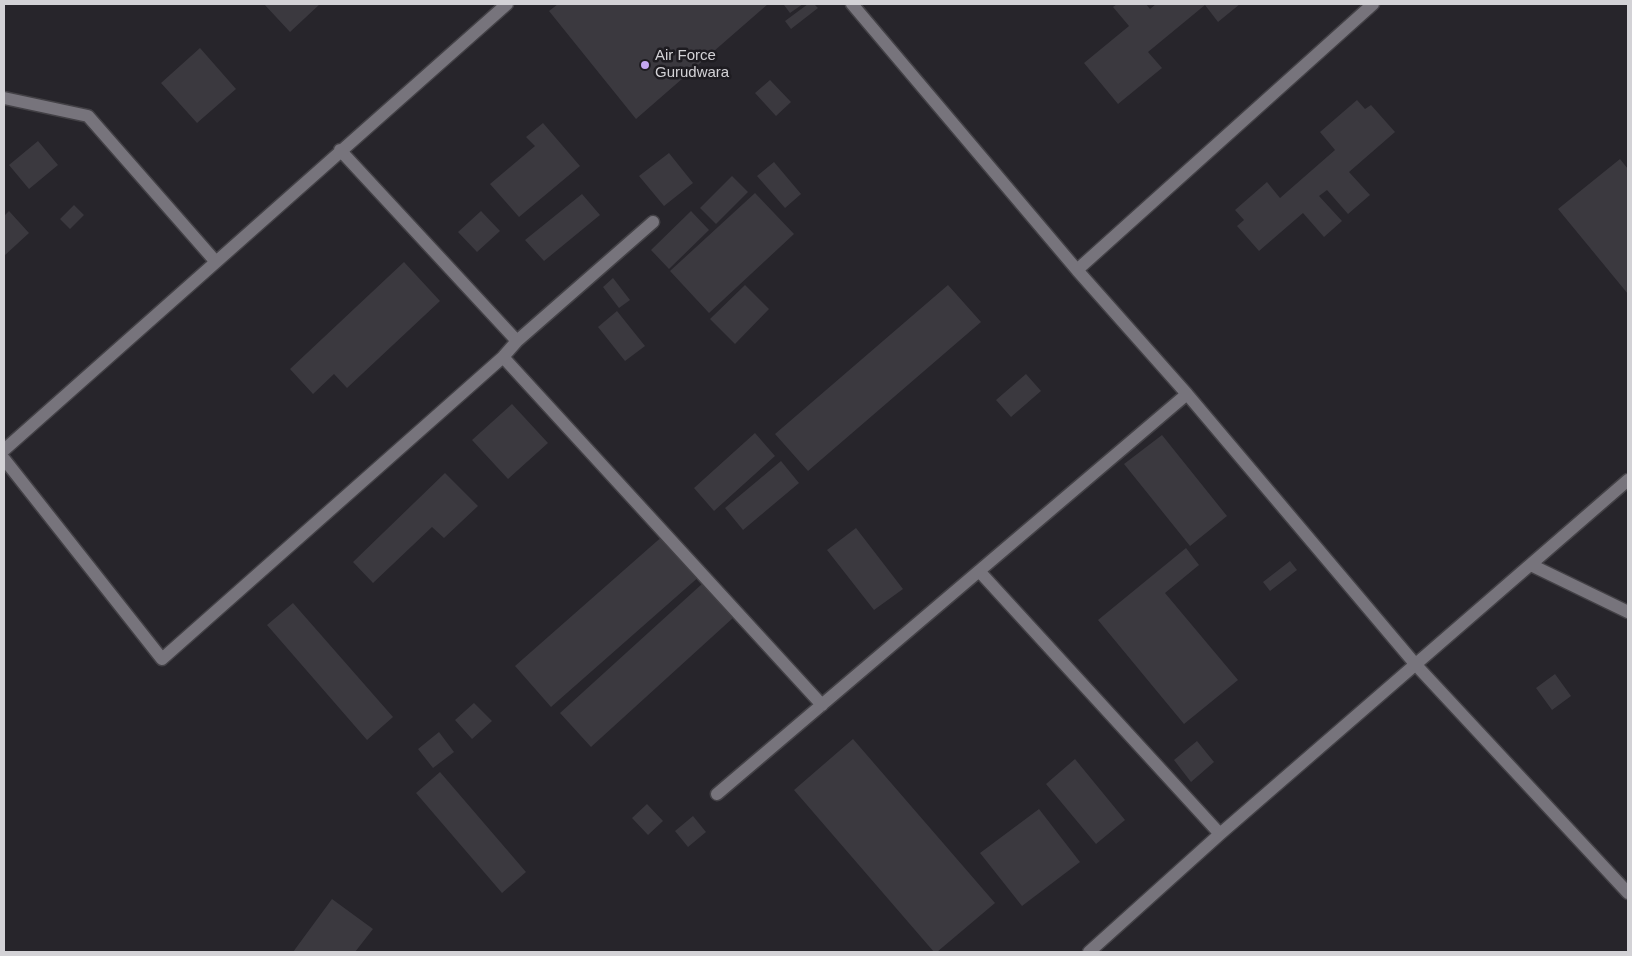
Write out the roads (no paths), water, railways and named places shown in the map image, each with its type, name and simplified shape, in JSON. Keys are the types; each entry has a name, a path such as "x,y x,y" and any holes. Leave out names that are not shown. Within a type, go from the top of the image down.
{"street":[{"path":"4,450 340,150 507,4"},
{"path":"852,4 1077,270 1187,394 1416,665 1628,893"},
{"path":"1077,270 1373,4"},
{"path":"4,98 88,116 216,262"},
{"path":"340,150 517,340"},
{"path":"4,459 162,659 503,357 517,340 653,222"},
{"path":"503,357 822,705"},
{"path":"717,794 1187,394"},
{"path":"1089,952 1220,834 1628,480"},
{"path":"1531,565 1628,612"},
{"path":"979,571 1220,834"}],"place":[{"name":"Air Force Gurudwara","path":"645,65"}]}
